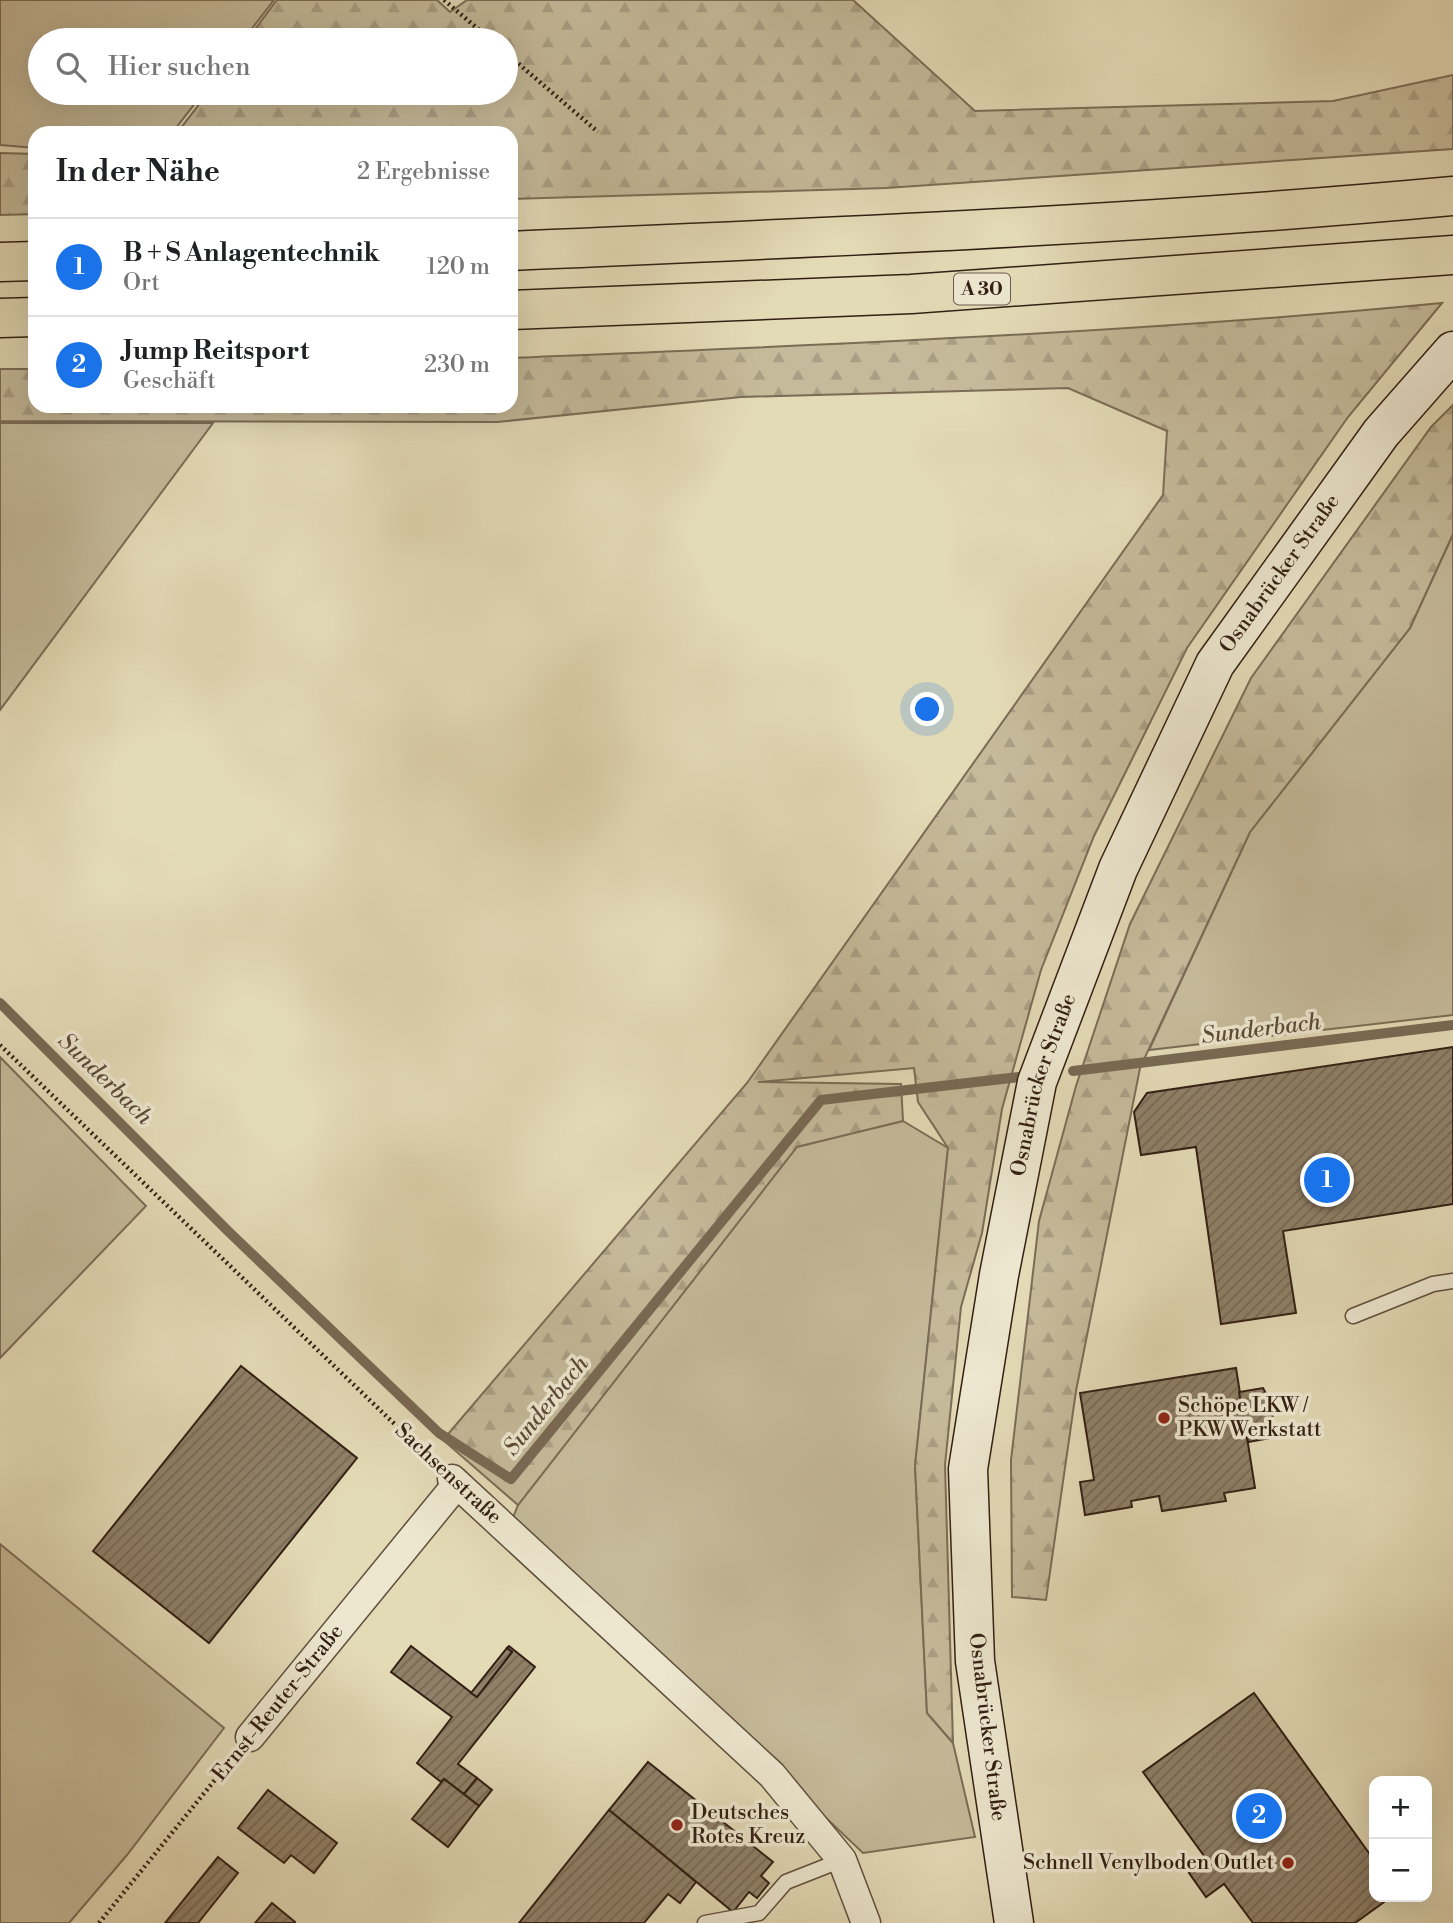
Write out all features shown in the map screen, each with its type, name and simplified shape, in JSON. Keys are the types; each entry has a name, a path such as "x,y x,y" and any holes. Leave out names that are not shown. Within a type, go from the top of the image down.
{"highway":[{"path":"518,251 923,233 1342,206 1453,196"},
{"name":"A 30","path":"518,310 911,294 1453,255"},
{"path":"0,262 28,261"},
{"path":"0,318 28,317"}],"main road":[{"name":"Osnabrücker Straße","path":"1014,1923 975,1661 968,1469 999,1275 1037,1082 1118,869 1215,664 1381,433 1446,359"}],"street":[{"name":"Ernst-Reuter-Straße","path":"250,1737 454,1482"},
{"name":"Sachsenstraße","path":"454,1482 772,1775 842,1860 866,1923"}],"lane":[{"path":"1353,1316 1433,1284 1453,1281"},
{"path":"705,1923 759,1913 786,1882 842,1860"}],"path":[{"path":"444,0 477,28"},
{"path":"518,63 598,132"},
{"name":"Sachsenstraße","path":"0,1045 454,1482"},
{"name":"Ernst-Reuter-Straße","path":"99,1923 250,1737"}],"green space":[{"path":"0,0 274,0 252,28 28,28 28,105 194,105 177,126 28,126 28,147 0,145"},
{"path":"277,0 437,0 450,12 467,0 853,0 975,111 1333,101 1453,75 1453,149 886,188 518,199 518,126 182,126 199,105 518,105 518,28 256,28"},
{"path":"0,153 28,154 28,214 0,215"},
{"path":"1442,303 1348,417 1187,648 1094,836 1041,970 1002,1109 982,1233 961,1307 945,1465 953,1743 927,1713 915,1466 948,1148 918,1102 914,1068 758,1082 901,1084 903,1121 797,1147 518,1505 443,1440 747,1083 1163,495 1167,431 1068,388 741,397 497,422 0,421 0,369 28,369 28,413 518,413 518,358 861,343"},
{"path":"1453,405 1453,534 1410,628 1250,832 1140,1068 1076,1391 1046,1600 1012,1597 1011,1460 1039,1221 1076,1086 1130,924 1251,678 1431,427"},
{"path":"0,423 213,423 0,710"},
{"path":"1453,534 1453,1015 1149,1050 1250,832 1410,628"},
{"path":"0,1057 146,1206 0,1358"},
{"path":"903,1121 948,1148 915,1466 927,1713 953,1743 975,1837 863,1853 512,1520 518,1505 797,1146"},
{"path":"0,1544 224,1728 127,1855 69,1923 0,1923"}],"building":[{"path":"1453,1047 1453,1204 1283,1231 1296,1313 1221,1324 1196,1147 1141,1155 1134,1112 1147,1093"},
{"path":"241,1366 357,1458 209,1643 93,1551"},
{"name":"Schöpe LKW / PKW Werkstatt","path":"1236,1368 1255,1488 1224,1493 1226,1501 1162,1511 1159,1496 1131,1501 1132,1507 1085,1515 1080,1482 1094,1480 1080,1393"},
{"path":"1263,1388 1271,1403 1271,1438 1248,1442 1239,1392"},
{"path":"411,1646 477,1697 512,1652 507,1648 509,1646 535,1667 458,1764 477,1778 464,1794 444,1779 441,1782 417,1763 452,1717 391,1672"},
{"path":"507,1648 512,1652 477,1697 471,1693"},
{"path":"1254,1693 1369,1853 1369,1902 1384,1902 1355,1923 1253,1923 1224,1884 1206,1897 1189,1873 1207,1860 1143,1772"},
{"name":"Deutsches Rotes Kreuz","path":"648,1762 773,1862 761,1876 769,1883 757,1898 749,1892 733,1912 609,1810"},
{"path":"477,1778 492,1790 479,1806 464,1794"},
{"path":"444,1779 479,1806 448,1847 412,1819"},
{"path":"268,1790 337,1843 314,1873 291,1855 284,1863 238,1828"},
{"path":"609,1810 696,1882 680,1903 668,1894 644,1923 519,1923"},
{"path":"218,1857 238,1873 198,1923 165,1923"},
{"path":"272,1903 295,1922 295,1923 255,1923"}],"waterway":[{"name":"Sunderbach","path":"0,1003 230,1233 439,1433 511,1479 821,1100 1019,1077"},
{"name":"Sunderbach","path":"1073,1071 1453,1025"}],"place":[{"name":"B + S Anlagentechnik","path":"1327,1180"},
{"name":"Schöpe LKW / PKW Werkstatt","path":"1164,1418"},
{"name":"Jump Reitsport","path":"1259,1816"},
{"name":"Deutsches Rotes Kreuz","path":"677,1825"},
{"name":"Schnell Venylboden Outlet","path":"1288,1863"}]}
